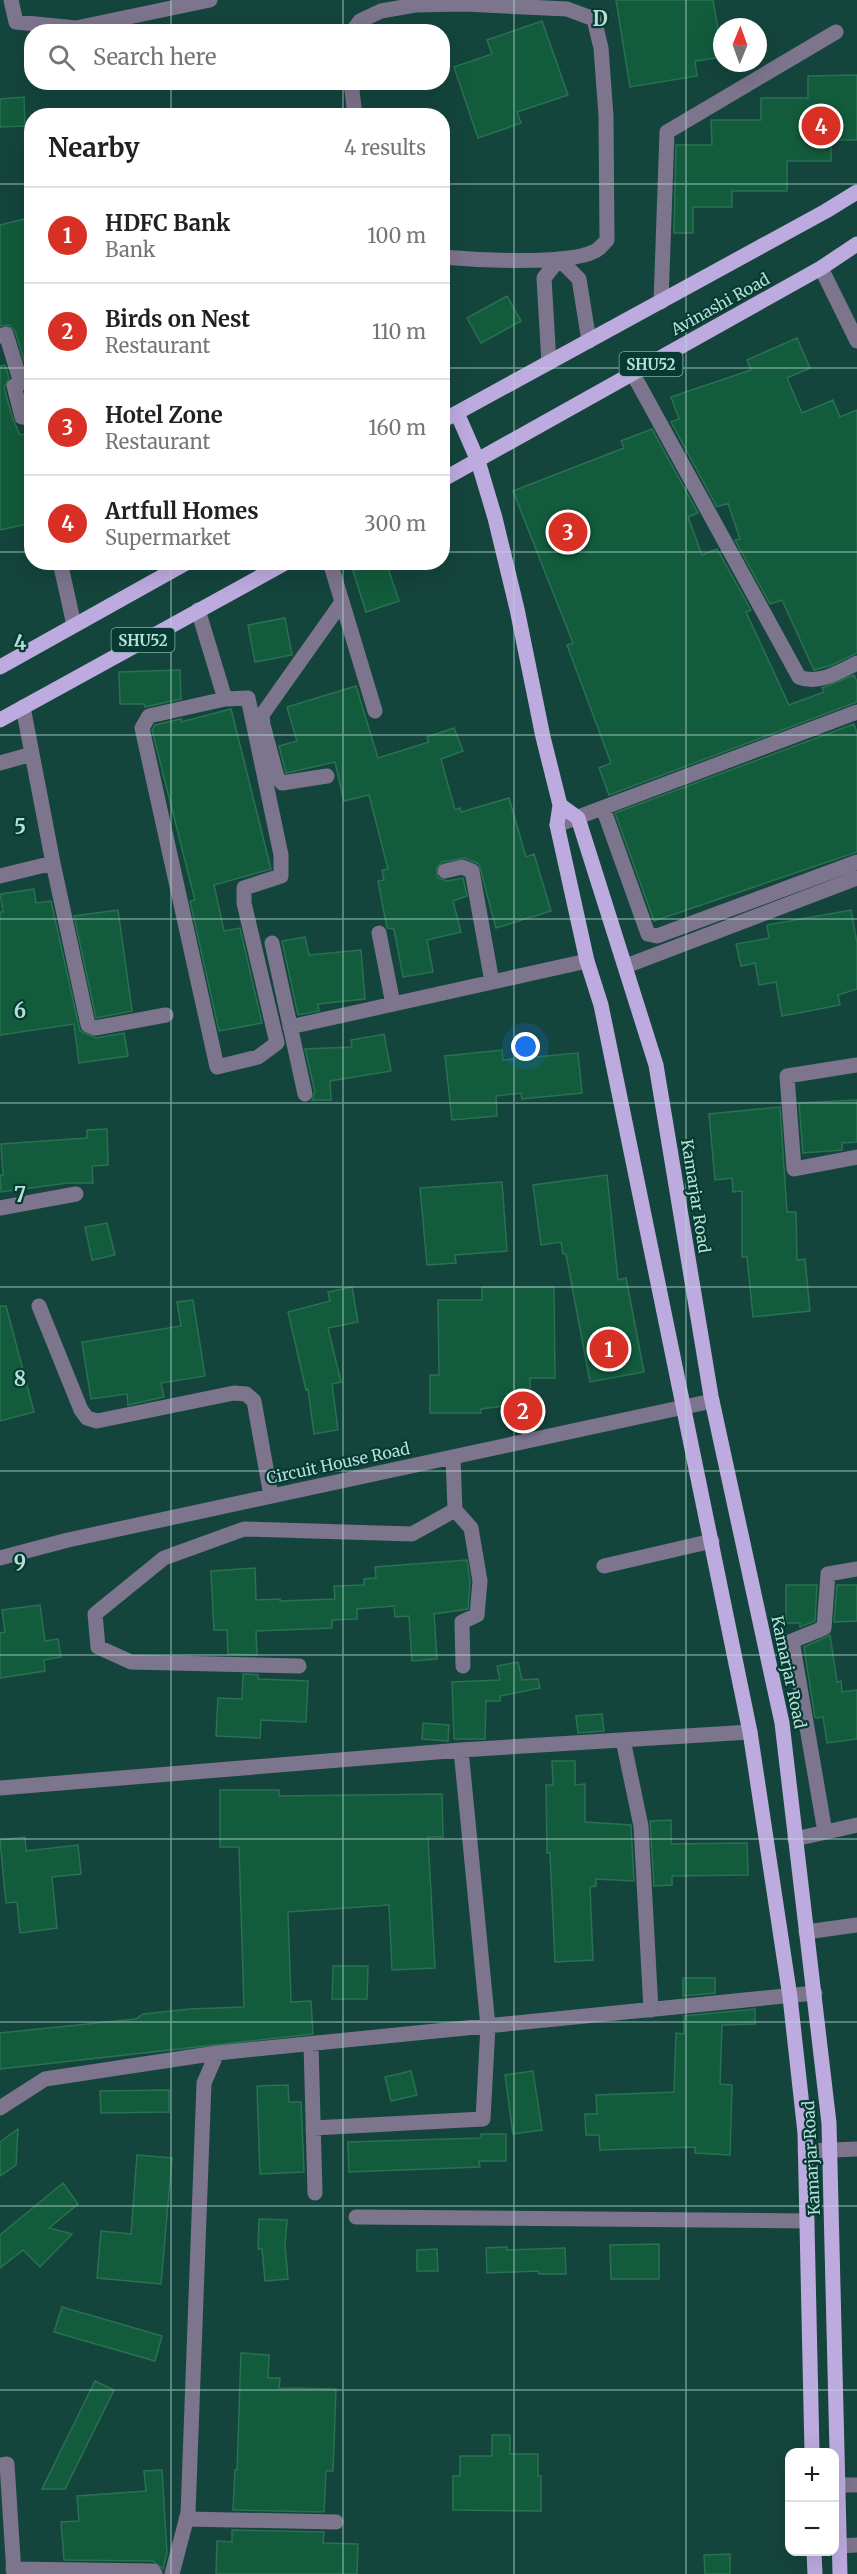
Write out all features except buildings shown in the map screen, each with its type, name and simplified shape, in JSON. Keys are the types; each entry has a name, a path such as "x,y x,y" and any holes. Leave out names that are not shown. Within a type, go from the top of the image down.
{"main road":[{"name":"Avinashi Road","path":"450,417 857,192"},
{"name":"Avinashi Road","path":"450,474 478,461 821,268 857,244"},
{"path":"457,413 478,461 512,586 543,737 560,805 556,825 587,961 601,1005 750,1732 790,1997 805,2151 812,2448"},
{"name":"SHU52","path":"0,667 174,570"},
{"name":"SHU52","path":"0,720 272,570"},
{"path":"560,805 578,818"},
{"name":"Kamarjar Road","path":"578,818 656,1065 712,1401 782,1723 815,1994 831,2149 837,2448"},
{"name":"Kamarjar Road","path":"839,2546 840,2574"},
{"path":"814,2556 815,2574"}],"street":[{"path":"11,0 16,22 36,24"},
{"path":"95,24 210,0"},
{"path":"358,24 381,11 415,5 464,4 567,9 594,19 601,48 606,116 608,240 595,252 559,259 450,258"},
{"path":"661,302 667,132 836,32"},
{"path":"352,90 354,108"},
{"path":"559,259 579,279 589,341"},
{"path":"549,363 544,278 559,259"},
{"path":"821,268 857,341"},
{"path":"0,336 6,334 21,383 14,387 22,417 24,417"},
{"path":"633,374 799,677 808,681 831,676 857,663"},
{"path":"62,570 74,626"},
{"path":"332,570 375,711"},
{"path":"327,776 282,783 277,777 262,715 342,602"},
{"path":"198,610 212,663 225,699"},
{"path":"248,698 281,855 281,876 244,888 244,903 277,1043 258,1058 217,1067 142,728 148,716 225,699 248,698"},
{"path":"23,707 53,863 88,1025 95,1028 166,1015"},
{"path":"556,825 857,712"},
{"path":"0,763 32,754"},
{"path":"603,808 648,934 657,936 857,862"},
{"path":"0,876 53,863"},
{"path":"445,871 462,867 472,872 492,982"},
{"path":"626,966 857,878"},
{"path":"379,933 393,1004"},
{"path":"272,943 305,1094"},
{"path":"290,1027 587,961"},
{"path":"857,1065 787,1076 794,1169 857,1157"},
{"path":"0,1208 76,1194"},
{"path":"39,1306 81,1410 87,1418 97,1421 234,1393 246,1394 254,1401 271,1496"},
{"name":"Circuit House Road","path":"0,1558 271,1496 712,1401"},
{"path":"453,1457 455,1510 471,1528 480,1581 477,1615 462,1622 463,1666"},
{"path":"299,1666 131,1662 98,1647 95,1614 164,1558 244,1528 412,1534 455,1510"},
{"path":"604,1566 712,1541"},
{"path":"825,1832 792,1641 824,1628 828,1574 857,1569"},
{"path":"0,1788 461,1750 750,1732"},
{"path":"623,1740 641,1826 651,2010"},
{"path":"314,2128 483,2119 488,2026 461,1750"},
{"path":"795,1839 857,1825"},
{"path":"806,1932 857,1925"},
{"path":"0,2108 45,2079 217,2053 815,1994"},
{"path":"311,2044 315,2193"},
{"path":"172,2574 186,2519 204,2083 217,2053"},
{"path":"805,2151 857,2149"},
{"path":"356,2217 807,2221"},
{"path":"0,2465 7,2464 13,2571 153,2571 155,2574"},
{"path":"839,2485 857,2485"},
{"path":"186,2519 336,2522"},
{"path":"839,2546 857,2545"}],"place":[{"name":"Artfull Homes","path":"821,126"},
{"name":"Hotel Zone","path":"568,532"},
{"name":"HDFC Bank","path":"609,1349"},
{"name":"Birds on Nest","path":"523,1411"}]}
